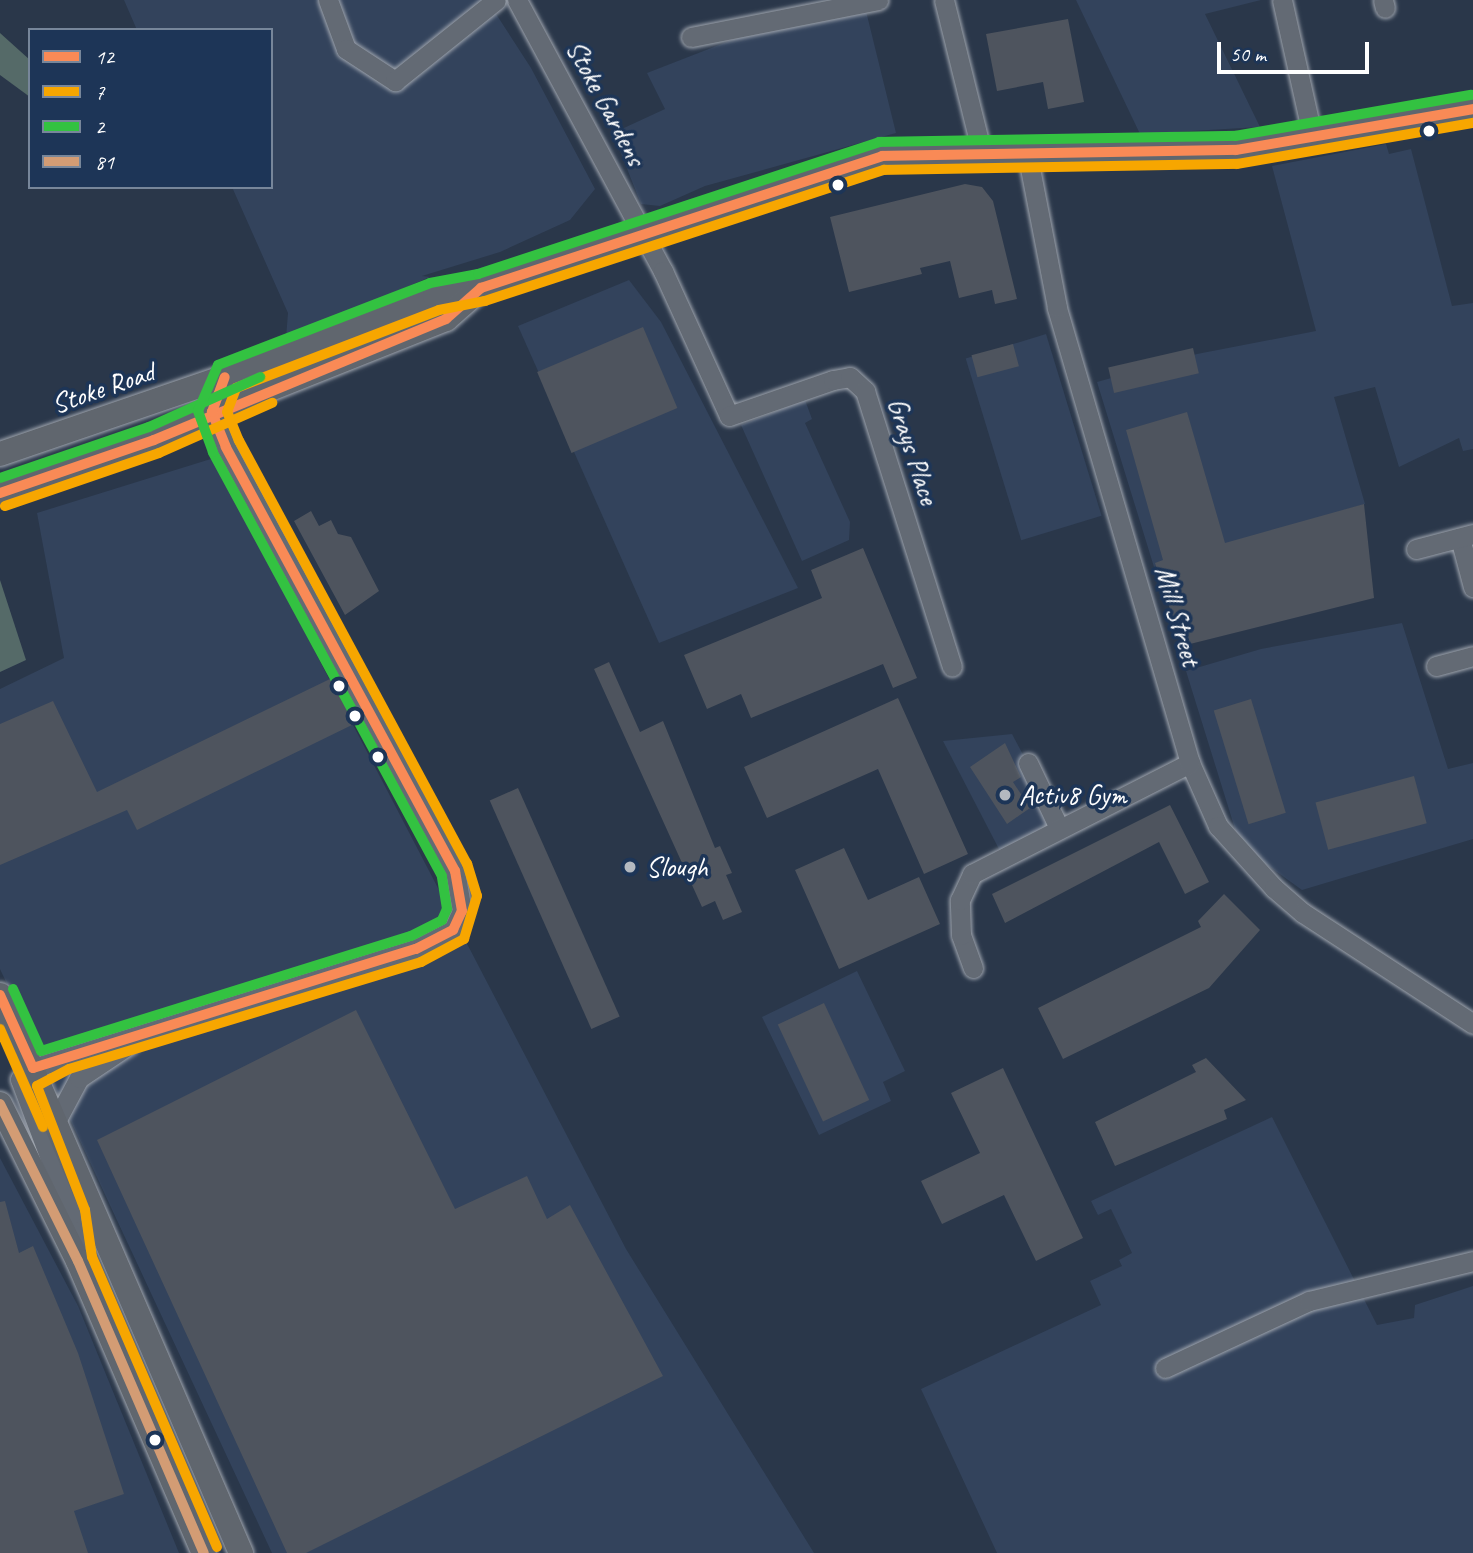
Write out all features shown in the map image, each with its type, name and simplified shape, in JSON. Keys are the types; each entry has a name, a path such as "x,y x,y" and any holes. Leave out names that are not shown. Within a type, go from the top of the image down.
{"main road":[{"name":"Stoke Road","path":"0,454 230,375 435,296 481,288 881,156 1236,150 1313,139 1473,109"},
{"name":"Stoke Road","path":"0,493 154,440 257,393 446,320 481,288"},
{"path":"0,995 33,1068 172,1405 241,1553"},
{"path":"0,1104 78,1262 204,1553"}],"street":[{"path":"328,0 346,49 396,81 496,0"},
{"name":"Stoke Gardens","path":"517,0 578,104 729,416"},
{"path":"691,37 878,0"},
{"path":"944,0 982,153"},
{"path":"1282,0 1313,139"},
{"name":"Mill Street","path":"1027,152 1057,307 1190,763 1217,826 1274,888 1303,913 1473,1024"},
{"path":"78,1262 71,1214 20,1079 33,1068 416,949 453,930 463,896 455,871 294,580 212,412 230,375"},
{"name":"Grays Place","path":"729,416 833,380 850,377 865,391 952,667"},
{"path":"1416,549 1466,536 1473,587"},
{"path":"1436,666 1473,656"},
{"path":"1028,763 1058,826"},
{"path":"973,968 961,935 960,900 972,874 1058,826 1190,763"},
{"path":"55,1121 79,1078 146,1034"},
{"path":"1165,1368 1309,1301 1473,1261"}],"shaded area":[{"path":"124,0 487,0 531,68 595,189 570,220 500,252 422,276 430,277 286,338 288,313 233,189 273,189 273,28 136,28"},
{"path":"1076,0 1261,0 1205,14 1260,127 1140,134"},
{"path":"865,7 896,133 705,186 660,206 641,204 613,133 665,109 647,73 755,31"},
{"path":"1386,144 1389,154 1411,149 1452,306 1473,303 1473,449 1463,451 1459,438 1399,467 1375,387 1334,397 1365,504 1154,567 1097,382 1197,354 1316,331 1272,166"},
{"path":"629,280 661,322 798,588 659,643 518,326"},
{"path":"1046,334 1102,516 1021,540 966,359"},
{"path":"805,400 812,419 805,423 850,522 849,540 802,561 741,425"},
{"path":"214,458 626,1249 814,1553 272,1553 0,969 0,689 64,658 37,513"},
{"path":"1402,623 1448,769 1473,763 1473,839 1302,890 1263,862 1236,832 1186,671 1261,649"},
{"path":"1012,734 1058,820 1000,851 943,741"},
{"path":"857,971 905,1071 883,1082 891,1101 819,1135 762,1017"},
{"path":"1272,1117 1377,1325 1414,1318 1415,1305 1473,1286 1473,1553 997,1553 921,1389 1101,1305 1090,1281 1122,1266 1119,1260 1132,1253 1111,1209 1098,1215 1091,1201"},
{"path":"0,1158 78,1306 179,1553 0,1553"}],"green space":[{"path":"0,33 28,58 28,96 0,75"},
{"path":"0,580 26,660 0,672"}],"building":[{"path":"1068,19 1084,102 1048,109 1043,82 997,91 986,34"},
{"path":"965,184 982,187 993,201 1017,299 995,304 992,290 959,298 950,261 920,268 922,274 849,292 830,217"},
{"path":"643,327 677,408 572,453 537,372"},
{"path":"1013,344 1019,366 977,377 971,355"},
{"path":"1193,348 1199,373 1114,393 1108,368"},
{"path":"1187,412 1225,543 1364,504 1374,598 1182,646 1155,563 1163,560 1126,430"},
{"path":"311,511 319,526 331,520 338,534 351,537 379,591 345,615 294,521"},
{"path":"863,548 917,678 893,688 883,664 751,718 741,694 707,709 684,655 822,598 811,570"},
{"path":"609,662 640,732 663,721 715,848 720,846 732,873 726,875 742,912 723,920 715,901 702,907 594,669"},
{"path":"332,678 354,724 137,830 127,810 0,865 0,724 53,701 97,792"},
{"path":"898,698 968,854 924,874 878,769 767,818 744,767"},
{"path":"1251,699 1286,813 1248,824 1214,710"},
{"name":"Activ8 Gym","path":"1005,743 1021,777 1013,782 1030,808 1007,824 970,767"},
{"path":"1414,776 1427,823 1328,850 1315,802"},
{"path":"518,788 620,1016 591,1029 490,801"},
{"path":"1170,805 1209,882 1185,894 1159,842 1005,923 992,894"},
{"path":"844,848 868,900 919,877 940,924 839,969 795,870"},
{"path":"1224,894 1260,930 1209,988 1063,1059 1038,1008 1201,927 1198,921"},
{"path":"824,1003 869,1100 823,1122 778,1025"},
{"path":"356,1010 455,1209 527,1176 547,1219 570,1205 663,1376 306,1553 287,1553 97,1140"},
{"path":"1206,1058 1246,1100 1224,1110 1227,1119 1115,1166 1095,1122 1196,1072 1192,1065"},
{"path":"1003,1068 1083,1238 1036,1261 1004,1195 942,1224 921,1181 980,1153 951,1093"},
{"path":"5,1201 19,1253 33,1246 78,1353 124,1494 74,1511 88,1553 0,1553 0,1202"}],"transit line":[{"name":"2","path":"13,989 41,1051 411,936 442,920 447,909 442,876 213,452 198,411 218,365 430,283 478,274 879,142 1235,136 1471,95"},
{"name":"12","path":"0,493 154,440 446,319 481,288 882,156 1236,150 1473,109"},
{"name":"7","path":"217,1547 92,1257 85,1210 37,1086 69,1069 421,962 464,939 477,896 467,864 239,441 227,412 236,388 439,310 485,301 884,170 1237,164 1473,123"},
{"name":"12","path":"0,995 33,1068 416,949 453,930 462,911 455,871 226,447 212,412 225,377"},
{"name":"2","path":"0,478 149,427 260,377"},
{"name":"7","path":"5,506 159,453 272,403"},
{"name":"7","path":"0,1029 43,1127"},
{"name":"81","path":"0,1104 78,1261 204,1553"}],"place":[{"name":"Activ8 Gym","path":"1005,795"},
{"name":"Slough","path":"630,867"}]}
